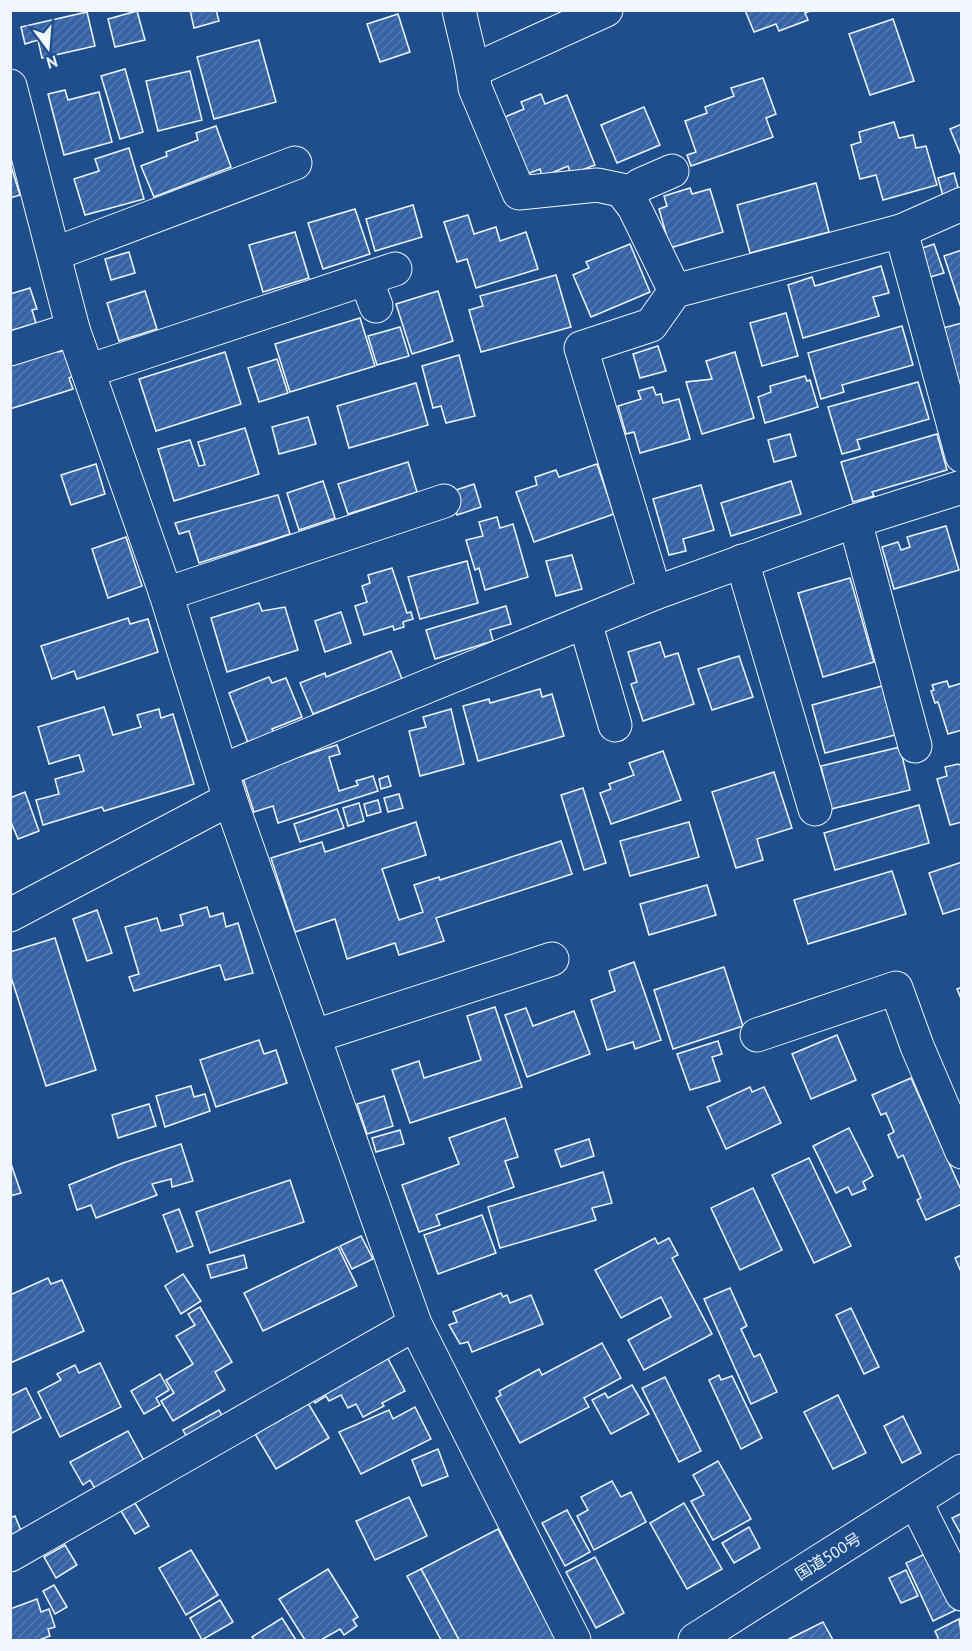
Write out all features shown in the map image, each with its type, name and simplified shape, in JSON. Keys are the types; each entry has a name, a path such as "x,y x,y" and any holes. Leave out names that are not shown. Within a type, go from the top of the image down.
{"main road":[{"path":"459,10 467,51 474,70 475,88 519,193 597,185 621,190 634,207 675,291"},
{"path":"474,70 606,10"},
{"path":"10,86 73,329 166,594 226,784 415,1324 574,1641"},
{"path":"54,254 295,163"},
{"path":"626,196 640,185 672,171"},
{"path":"655,593 581,348 651,325 675,291 901,231 962,204"},
{"path":"901,231 962,456"},
{"path":"88,371 242,334 379,285"},
{"path":"10,349 73,329"},
{"path":"10,915 226,784 585,622 742,561 855,521 962,487"},
{"path":"166,594 444,501"},
{"path":"855,521 915,746"},
{"path":"742,561 814,809"},
{"path":"585,622 615,725"},
{"path":"315,1036 552,959"},
{"path":"757,1035 896,988 917,1046 962,1152"},
{"path":"10,1555 415,1324"},
{"name":"国道500号","path":"695,1641 962,1472"},
{"path":"915,1501 962,1594"}],"building":[{"path":"190,10 216,10 219,21 194,28"},
{"path":"745,10 813,10 805,13 808,20 779,31 776,24 754,32"},
{"path":"137,11 145,40 115,47 108,19"},
{"path":"87,12 95,46 42,58 38,40 25,44 21,27"},
{"path":"398,14 410,52 380,62 367,24"},
{"path":"893,19 914,81 870,95 849,34"},
{"path":"259,40 276,102 214,119 197,57"},
{"path":"125,69 143,132 120,139 101,76"},
{"path":"190,71 202,120 158,131 146,81"},
{"path":"763,78 776,114 766,118 773,137 691,166 687,155 696,152 685,121 707,113 705,107 734,96 731,88"},
{"path":"65,90 68,100 99,92 112,142 64,155 48,94"},
{"path":"541,94 545,104 567,95 595,165 571,174 568,166 542,177 540,169 522,176 500,119 524,109 521,102"},
{"path":"644,107 660,145 617,163 601,125"},
{"path":"894,122 899,138 913,135 916,148 926,146 937,185 883,200 876,175 860,179 851,145 861,142 859,132"},
{"path":"962,124 962,158 950,129"},
{"path":"216,126 231,167 154,197 141,166 167,156 166,152 198,140 196,133"},
{"path":"129,148 144,199 85,215 74,179 99,171 95,159"},
{"path":"10,163 20,195 10,198"},
{"path":"954,173 959,191 943,196 938,178"},
{"path":"816,183 829,232 750,253 737,205"},
{"path":"690,188 692,194 710,189 723,232 670,248 659,209 667,206 664,196"},
{"path":"413,205 422,237 375,251 366,219"},
{"path":"355,209 370,254 323,269 308,223"},
{"path":"468,215 474,234 496,227 500,241 526,232 538,269 476,288 467,259 457,262 444,222"},
{"path":"295,232 309,278 263,292 249,245"},
{"path":"630,244 650,292 591,317 573,275 589,268 586,262"},
{"path":"934,244 944,273 923,279 914,251"},
{"path":"962,250 962,311 944,256"},
{"path":"129,252 135,273 111,280 105,259"},
{"path":"881,266 889,293 873,297 879,316 803,338 788,285 812,277 815,286"},
{"path":"556,275 571,327 481,352 469,310 483,306 480,296"},
{"path":"30,288 37,309 32,310 36,323 10,331 10,294"},
{"path":"145,291 157,329 119,341 107,303"},
{"path":"438,291 453,341 412,354 396,304"},
{"path":"786,313 798,356 762,366 750,323"},
{"path":"360,318 375,366 290,392 275,344"},
{"path":"962,323 962,383 959,384 943,328"},
{"path":"902,326 913,365 842,385 844,392 821,399 808,353"},
{"path":"400,327 409,356 377,365 368,336"},
{"path":"658,346 666,371 640,378 633,354"},
{"path":"56,347 58,352 65,350 73,376 69,378 73,389 10,409 10,361"},
{"path":"225,352 241,404 156,431 139,379"},
{"path":"735,352 754,418 702,434 686,382 712,379 706,361"},
{"path":"459,355 475,416 446,423 441,406 433,408 422,366"},
{"path":"277,359 288,393 259,402 248,368"},
{"path":"805,376 807,381 810,380 818,407 765,423 758,397 771,392 770,386"},
{"path":"918,382 929,419 857,440 860,449 842,454 828,407"},
{"path":"416,383 428,425 349,448 337,406"},
{"path":"653,387 656,395 661,394 663,403 679,399 690,439 640,453 634,432 626,434 618,406 641,399 638,391"},
{"path":"308,417 316,444 279,454 272,427"},
{"path":"245,428 259,474 174,501 158,449 190,440 199,466 205,465 198,442"},
{"path":"790,434 796,456 774,462 768,440"},
{"path":"937,434 947,470 872,492 874,496 853,502 841,462"},
{"path":"408,462 417,492 348,514 338,484"},
{"path":"96,464 105,494 71,505 61,475"},
{"path":"597,464 614,514 534,542 516,492 537,485 535,477 556,470 559,477"},
{"path":"323,481 335,518 299,530 287,493"},
{"path":"791,481 801,514 731,536 721,503"},
{"path":"474,484 481,507 457,515 450,492"},
{"path":"701,485 714,530 683,539 686,551 669,555 653,499"},
{"path":"278,495 290,534 199,563 189,531 179,534 175,523"},
{"path":"497,517 500,528 513,524 528,577 485,590 479,568 475,570 466,540 483,536 479,522"},
{"path":"946,526 959,570 894,589 882,547 898,542 901,550 910,547 907,537"},
{"path":"126,537 142,586 108,598 92,549"},
{"path":"572,555 582,589 556,596 546,561"},
{"path":"467,561 478,603 420,619 408,577"},
{"path":"392,568 407,613 411,612 413,619 403,622 404,627 394,630 393,626 364,635 355,606 367,602 362,586 370,583 368,575"},
{"path":"850,578 874,662 823,677 798,593"},
{"path":"259,603 262,611 285,607 298,650 227,672 211,618"},
{"path":"506,606 511,624 490,630 493,641 435,659 426,630"},
{"path":"341,612 351,643 325,652 315,621"},
{"path":"128,618 130,624 148,619 158,652 77,679 74,671 52,679 41,646"},
{"path":"660,642 665,657 678,653 694,704 643,721 631,684 637,682 628,652"},
{"path":"391,651 402,679 313,714 300,683 325,673 326,677"},
{"path":"739,656 753,697 712,710 698,669"},
{"path":"269,677 272,683 286,678 302,717 272,729 275,738 250,748 229,693"},
{"path":"947,681 949,687 962,683 962,730 948,734 938,702 935,703 931,691 934,690 932,685"},
{"path":"882,686 895,735 825,753 812,705"},
{"path":"540,689 542,697 552,694 564,736 478,761 463,706 489,699 490,703"},
{"path":"104,707 113,735 141,727 137,715 159,709 161,718 173,714 194,784 104,811 102,807 43,825 36,800 59,794 55,779 84,771 79,755 49,764 38,727"},
{"path":"451,709 464,764 420,776 409,731 426,727 423,717"},
{"path":"337,745 340,754 329,757 339,791 358,785 356,781 373,776 378,791 278,823 273,806 254,812 242,775"},
{"path":"900,747 910,790 831,809 821,766"},
{"path":"663,751 681,800 611,824 600,793 611,789 609,784 634,775 629,763"},
{"path":"958,764 962,766 962,822 950,825 937,779 947,776 945,767"},
{"path":"774,772 792,828 757,839 763,860 736,868 712,792"},
{"path":"388,776 391,786 381,789 379,779"},
{"path":"583,788 606,863 584,870 561,795"},
{"path":"25,792 39,831 18,839 10,820 10,798"},
{"path":"399,794 403,808 388,812 384,798"},
{"path":"378,800 381,812 367,816 364,804"},
{"path":"359,803 364,821 348,826 343,808"},
{"path":"919,805 929,843 835,870 824,833"},
{"path":"337,809 344,828 300,842 294,824"},
{"path":"416,822 426,855 382,869 399,920 423,912 414,885 439,877 440,880 561,841 572,874 436,918 444,941 399,955 395,943 347,959 335,919 295,932 271,858 322,842 325,852"},
{"path":"689,822 699,857 630,876 620,841"},
{"path":"962,862 962,908 943,914 929,873"},
{"path":"892,871 906,914 808,944 794,900"},
{"path":"707,885 716,915 649,935 640,904"},
{"path":"207,907 210,917 223,913 226,927 238,923 253,973 225,980 220,965 134,991 129,977 139,974 125,927 157,918 161,931 183,925 180,915"},
{"path":"97,910 112,953 87,961 73,919"},
{"path":"55,938 96,1070 46,1086 10,974 10,952"},
{"path":"634,962 661,1040 635,1049 633,1042 607,1050 591,1000 615,991 609,971"},
{"path":"724,967 743,1026 673,1049 654,990"},
{"path":"962,987 962,1001 957,989"},
{"path":"495,1007 522,1087 410,1123 392,1070 419,1061 424,1078 481,1060 467,1016"},
{"path":"526,1008 533,1026 574,1011 590,1054 527,1077 505,1015"},
{"path":"837,1035 856,1080 811,1099 792,1054"},
{"path":"259,1040 264,1054 276,1050 287,1083 216,1107 200,1060"},
{"path":"718,1041 722,1054 712,1057 720,1081 690,1090 677,1054"},
{"path":"911,1078 962,1192 962,1204 926,1220 917,1200 921,1198 903,1155 898,1158 888,1135 894,1132 886,1113 881,1115 872,1095"},
{"path":"191,1086 194,1097 205,1094 210,1111 165,1127 156,1096"},
{"path":"750,1087 752,1092 764,1087 781,1123 726,1149 707,1107"},
{"path":"384,1096 393,1126 367,1134 357,1104"},
{"path":"149,1104 156,1126 118,1138 112,1115"},
{"path":"505,1118 518,1157 505,1161 514,1187 436,1215 440,1225 419,1232 402,1185 459,1164 449,1138"},
{"path":"849,1128 873,1176 863,1182 866,1189 852,1195 848,1187 836,1193 813,1146"},
{"path":"400,1130 404,1144 376,1152 372,1138"},
{"path":"589,1139 594,1156 561,1167 555,1150"},
{"path":"181,1144 193,1181 172,1187 171,1179 152,1184 157,1195 96,1218 91,1205 77,1210 69,1185 123,1163"},
{"path":"809,1158 851,1246 814,1263 772,1175"},
{"path":"10,1161 21,1193 10,1196"},
{"path":"603,1172 612,1203 592,1208 596,1220 500,1248 488,1207"},
{"path":"290,1180 304,1222 210,1253 196,1212"},
{"path":"753,1188 782,1250 740,1270 711,1208"},
{"path":"179,1209 193,1246 177,1252 163,1215"},
{"path":"482,1215 496,1253 438,1274 424,1235"},
{"path":"361,1236 373,1259 352,1269 340,1246"},
{"path":"655,1238 658,1244 669,1238 678,1255 672,1258 712,1334 644,1370 628,1340 671,1317 661,1297 621,1318 595,1270"},
{"path":"338,1247 357,1286 263,1331 244,1293"},
{"path":"244,1255 247,1268 211,1278 207,1265"},
{"path":"962,1255 962,1274 955,1258"},
{"path":"183,1274 201,1301 181,1314 165,1286"},
{"path":"48,1278 51,1284 62,1280 84,1331 10,1363 10,1295"},
{"path":"730,1288 747,1326 741,1329 754,1357 760,1354 777,1392 751,1404 704,1299"},
{"path":"501,1293 503,1297 507,1295 510,1303 531,1295 543,1324 472,1352 468,1342 460,1344 449,1325 457,1322 453,1312"},
{"path":"200,1307 232,1362 215,1372 225,1390 173,1421 161,1401 174,1393 166,1380 193,1364 176,1336 195,1325 188,1314"},
{"path":"851,1308 879,1367 864,1374 836,1315"},
{"path":"602,1343 621,1378 584,1398 589,1407 520,1443 496,1398 501,1395 499,1391 539,1369 542,1375"},
{"path":"385,1353 405,1391 382,1403 384,1406 363,1417 356,1404 348,1408 341,1395 329,1401 326,1396 315,1403 310,1394"},
{"path":"100,1363 121,1407 60,1437 38,1392 61,1380 57,1374 75,1365 79,1373"},
{"path":"160,1374 169,1390 156,1398 160,1405 144,1414 131,1391"},
{"path":"719,1375 721,1380 732,1376 762,1438 741,1449 709,1380"},
{"path":"665,1377 701,1451 679,1462 642,1388"},
{"path":"632,1385 649,1414 611,1434 592,1400 605,1393 608,1398"},
{"path":"26,1388 41,1418 10,1434 10,1396"},
{"path":"838,1395 866,1453 833,1469 804,1412"},
{"path":"308,1403 329,1438 276,1469 255,1434"},
{"path":"415,1407 431,1439 361,1474 339,1432 389,1410 393,1419"},
{"path":"219,1410 226,1423 190,1443 183,1430"},
{"path":"903,1416 921,1453 902,1463 884,1426"},
{"path":"128,1431 148,1468 99,1495 90,1480 83,1485 70,1462"},
{"path":"438,1449 448,1476 422,1486 412,1460"},
{"path":"718,1461 751,1519 713,1540 691,1501 704,1495 693,1475"},
{"path":"612,1481 621,1497 631,1492 646,1522 594,1550 577,1516 588,1510 581,1497"},
{"path":"409,1497 427,1536 375,1560 356,1521"},
{"path":"135,1503 149,1526 135,1534 121,1511"},
{"path":"684,1503 722,1569 687,1589 650,1523"},
{"path":"567,1510 590,1552 565,1566 542,1523"},
{"path":"962,1513 962,1536 952,1518"},
{"path":"15,1516 22,1533 10,1538 10,1518"},
{"path":"749,1527 760,1548 734,1563 722,1543"},
{"path":"498,1529 556,1640 459,1640 421,1569"},
{"path":"65,1545 77,1565 56,1578 44,1557"},
{"path":"191,1550 218,1595 186,1615 159,1568"},
{"path":"929,1552 956,1610 933,1621 906,1563"},
{"path":"595,1557 624,1613 596,1628 566,1572"},
{"path":"328,1569 358,1617 353,1620 357,1626 344,1635 340,1629 321,1640 305,1640 279,1599"},
{"path":"421,1569 459,1640 441,1640 407,1576"},
{"path":"906,1570 918,1596 901,1603 889,1578"},
{"path":"54,1585 67,1607 55,1614 43,1591"},
{"path":"37,1599 41,1612 49,1609 55,1627 48,1629 50,1636 39,1640 10,1640 10,1609"},
{"path":"220,1600 233,1622 202,1640 190,1618"},
{"path":"282,1618 296,1640 254,1640 252,1637"},
{"path":"959,1619 962,1640 939,1640 935,1631"},
{"path":"823,1622 833,1640 787,1640"}]}
